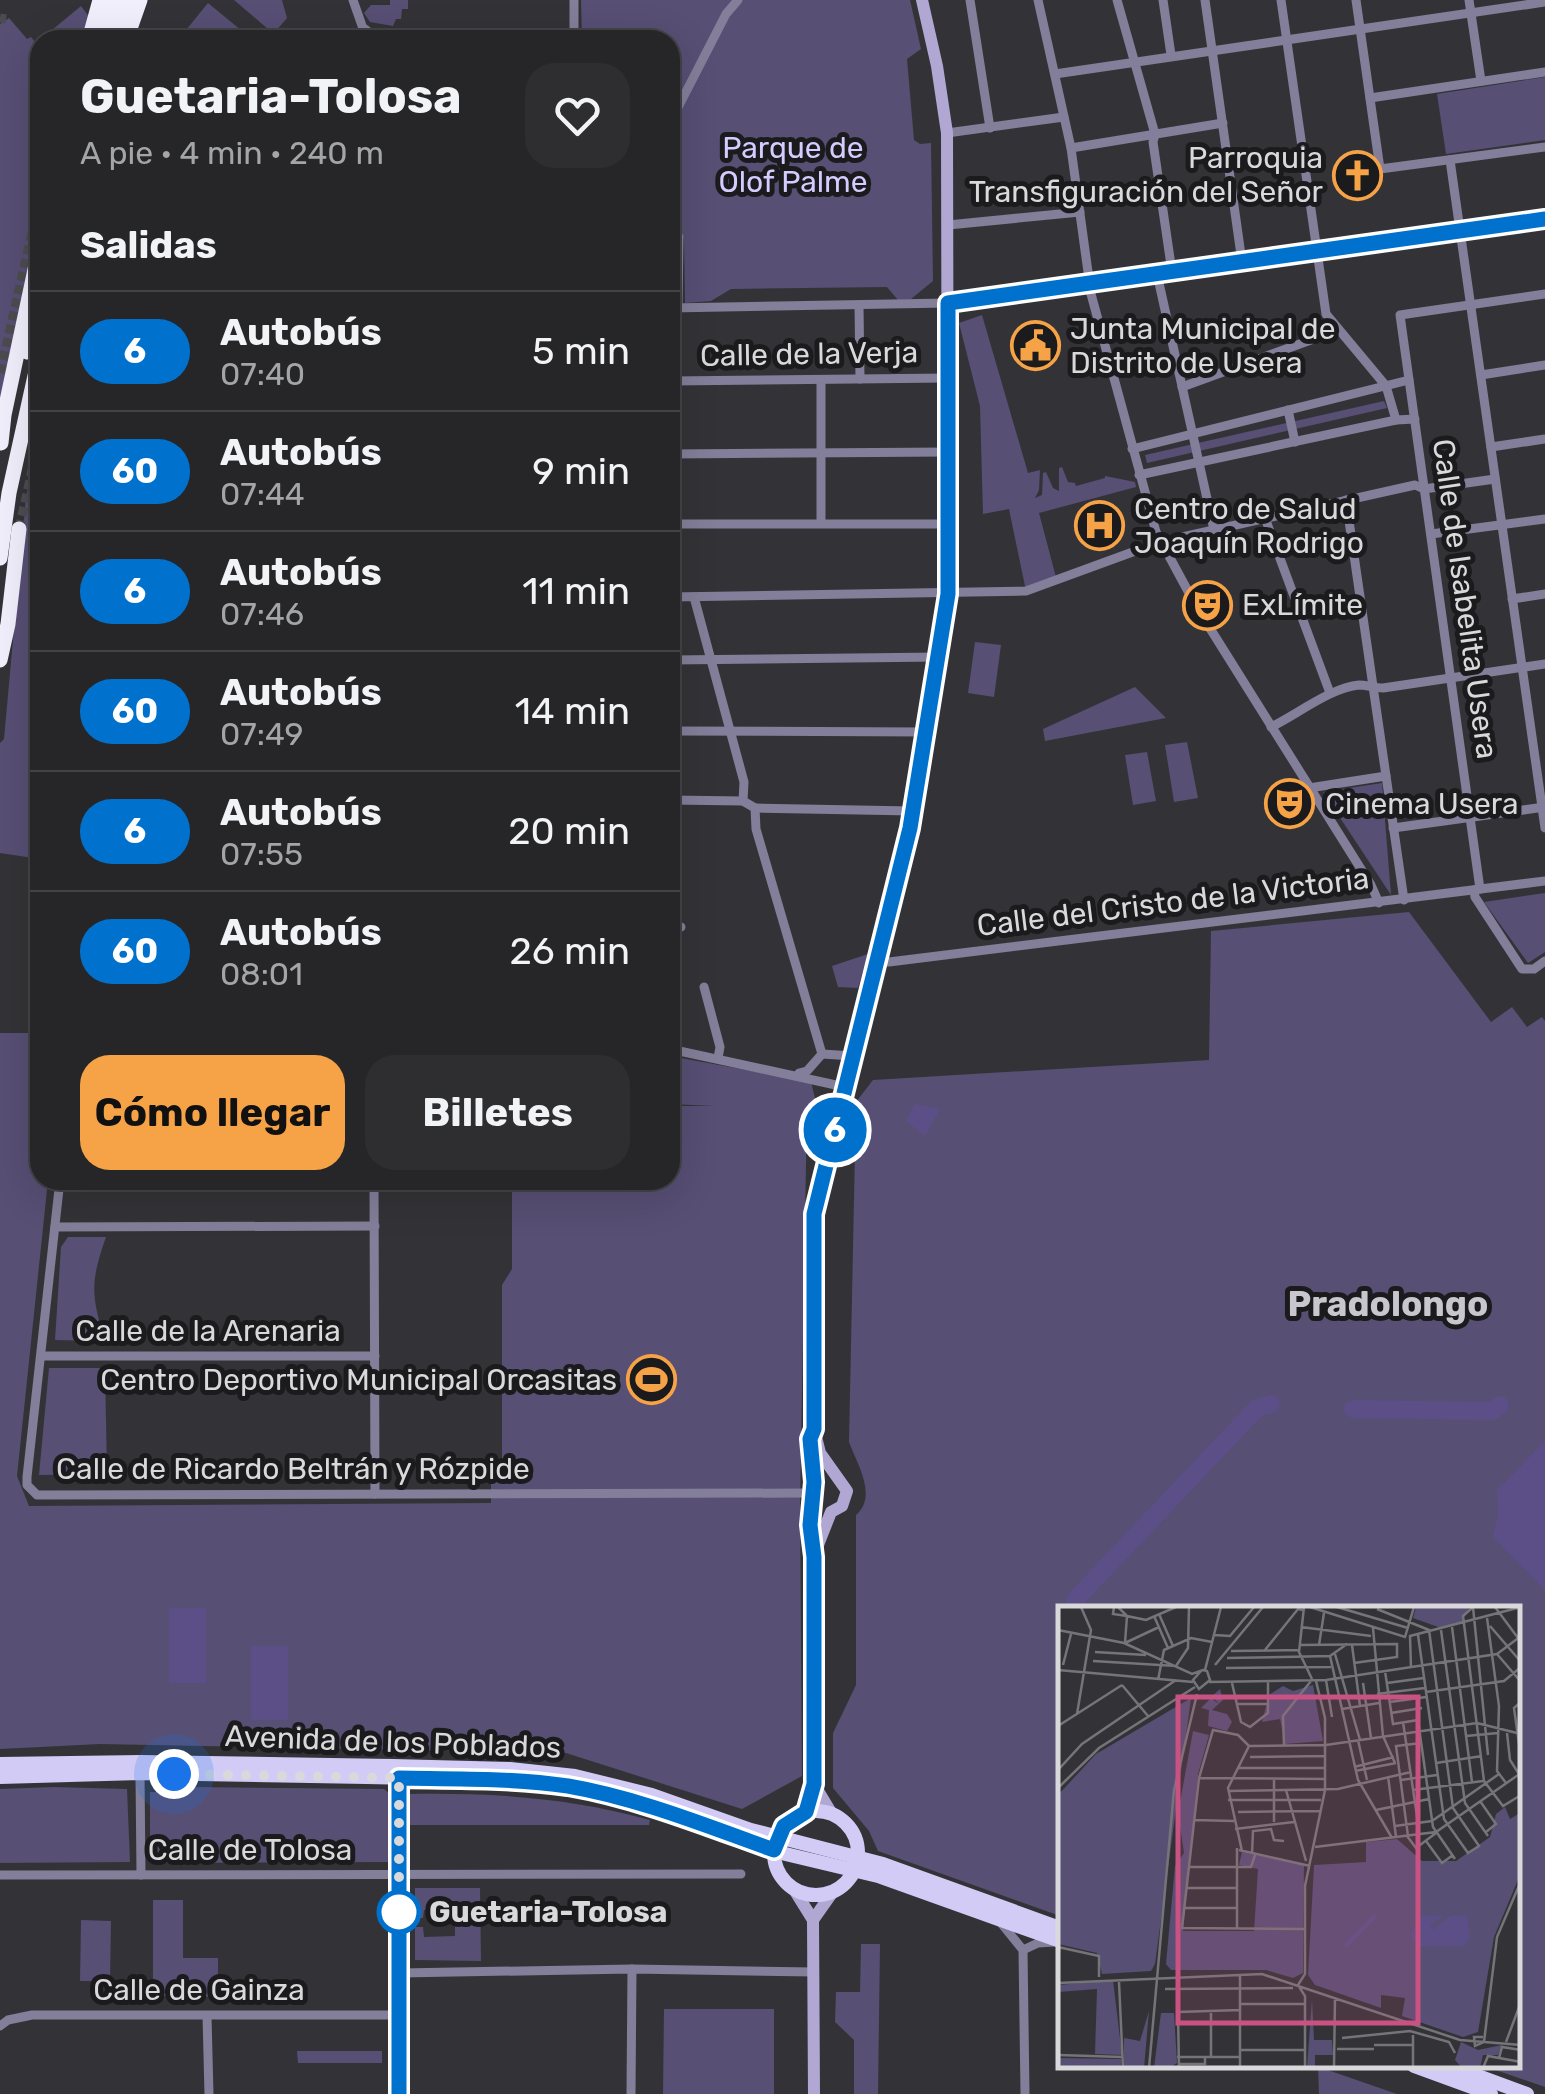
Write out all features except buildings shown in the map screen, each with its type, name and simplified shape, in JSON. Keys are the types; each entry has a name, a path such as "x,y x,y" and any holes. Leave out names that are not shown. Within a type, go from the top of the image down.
{"highway":[{"path":"92,30 100,0"},
{"path":"104,30 113,0"},
{"path":"117,30 126,0"},
{"path":"130,30 140,0"},
{"path":"0,446 30,293"},
{"path":"0,446 30,334"},
{"path":"0,558 30,397"},
{"path":"15,464 30,416"},
{"path":"0,660 19,529"}],"main road":[{"path":"814,1557 831,1512 842,1506 847,1491 820,1452 814,1429 814,1214 914,811 948,594 947,134 938,66 922,0"},
{"path":"806,1812 814,1784 810,1439 814,1429"},
{"path":"831,1512 816,1507 812,1492 820,1477 834,1476"},
{"name":"Avenida de los Poblados","path":"0,1764 141,1762 396,1772"},
{"name":"Avenida de los Poblados","path":"0,1777 510,1769 575,1776 652,1795 775,1844 857,1864 1028,1935 1058,1942"},
{"path":"795,1890 819,1896 832,1893 846,1884 857,1864 856,1839 847,1824 832,1814 814,1784"},
{"path":"814,2094 813,1920 775,1866 775,1844 794,1817 806,1812 832,1814"},
{"name":"Avenida de los Poblados","path":"857,1864 878,1876 995,1918 1028,1935 1058,1928"},
{"path":"813,1920 832,1893"},
{"path":"1422,2069 1490,2094"},
{"path":"1460,2069 1527,2094"}],"street":[{"path":"353,0 364,30"},
{"path":"574,0 574,30"},
{"path":"680,103 738,0"},
{"path":"970,0 990,128"},
{"path":"1038,0 1071,148 1090,282 1160,542 1379,903"},
{"path":"1118,0 1155,134 1172,272"},
{"path":"1163,0 1171,55"},
{"path":"1206,0 1242,262"},
{"path":"1281,0 1326,314 1386,386 1396,420"},
{"path":"1356,0 1380,169 1545,146"},
{"path":"1469,0 1481,81"},
{"path":"1054,74 1545,2"},
{"path":"1370,98 1545,72"},
{"path":"947,134 1064,116"},
{"path":"1071,148 1223,123"},
{"path":"1450,160 1545,828"},
{"path":"948,226 1080,212"},
{"path":"680,308 948,303 1545,219"},
{"path":"1158,274 1214,530"},
{"path":"1470,304 1545,294"},
{"name":"Calle de Isabelita Usera","path":"1470,304 1400,315 1477,890"},
{"path":"860,305 860,379"},
{"path":"1182,388 1338,330"},
{"path":"1480,375 1545,366"},
{"name":"Calle de la Verja","path":"680,381 948,378"},
{"path":"821,380 821,523"},
{"path":"1132,449 1409,380"},
{"path":"1288,410 1295,442"},
{"path":"1140,475 1414,419"},
{"path":"1491,447 1545,439"},
{"path":"680,454 949,452"},
{"path":"680,597 1026,591 1160,542 1415,485 1424,489 1496,480"},
{"path":"1346,500 1404,900"},
{"path":"1265,518 1330,693"},
{"path":"1431,534 1545,519"},
{"path":"680,524 948,524"},
{"path":"1512,598 1545,594"},
{"path":"694,596 744,782 742,801"},
{"path":"680,660 940,658"},
{"path":"1271,727 1330,693 1359,685 1374,688 1545,664"},
{"path":"680,731 927,732"},
{"path":"1532,739 1545,737"},
{"path":"1309,788 1386,776"},
{"path":"680,800 742,801 755,808 914,811"},
{"path":"1393,828 1544,807"},
{"path":"755,808 756,829 822,1054 813,1079"},
{"name":"Calle del Cristo de la Victoria","path":"878,960 887,962 1545,881"},
{"path":"1477,890 1522,969 1534,969 1545,961"},
{"path":"704,988 720,1047 718,1058"},
{"path":"680,1051 845,1087"},
{"path":"822,1054 853,1056"},
{"path":"793,1074 807,1071 822,1054"},
{"name":"Calle de Ricardo Beltrán y Rózpide","path":"59,1190 27,1485 37,1494 812,1492"},
{"path":"374,1190 375,1494"},
{"path":"55,1226 375,1226"},
{"name":"Calle de la Arenaria","path":"41,1356 375,1356"},
{"path":"396,1772 400,2094"},
{"path":"140,1773 141,1875"},
{"name":"Calle de Tolosa","path":"0,1875 741,1874"},
{"path":"1025,2094 1028,1935"},
{"path":"631,2094 632,1969"},
{"path":"400,1972 814,1972"},
{"name":"Calle de Gainza","path":"0,2026 8,2020 32,2015 400,2015"},
{"path":"208,2016 208,2094"}],"green space":[{"path":"234,0 282,0 287,18 277,30 268,29"},
{"path":"390,0 408,0 408,9 402,9 401,19 396,19 393,26 370,22 364,13 371,5 390,5"},
{"name":"Parque de Olof Palme","path":"581,0 910,0 921,49 907,59 914,140 931,143 933,281 911,299 898,300 887,287 731,289 711,301 685,303 684,239 680,225 680,30 582,30"},
{"path":"208,3 241,30 186,30"},
{"path":"81,6 90,18 87,30 52,30"},
{"path":"9,18 27,39 30,38 30,275 0,418 0,24"},
{"path":"1545,77 1545,140 1446,154 1437,94"},
{"path":"982,315 1028,473 1040,470 1035,498 1042,495 1046,472 1053,488 1059,491 1062,467 1068,482 1076,486 1105,476 1135,482 1136,487 1039,513 1057,581 1026,591 1009,509 983,514 980,406 959,323"},
{"path":"1384,401 1387,408 1147,463 1145,455"},
{"path":"30,480 30,858 0,853 0,743 4,739"},
{"path":"975,642 1001,645 994,697 968,693"},
{"path":"1135,687 1166,718 1045,741 1043,729"},
{"path":"1187,742 1198,798 1174,802 1165,745"},
{"path":"1147,752 1156,801 1133,805 1125,755"},
{"path":"1382,783 1391,895 1323,792"},
{"path":"1545,893 1545,952 1528,963 1484,902"},
{"path":"1409,912 1491,1022 1512,1007 1527,1027 1542,1017 1545,1021 1545,2087 1493,2069 1520,2069 1520,1606 1058,1606 1058,1915 878,1851 869,1831 833,1788 833,1733 856,1685 856,1515 866,1489 849,1442 856,1102 873,1080 1209,1060 1211,931"},
{"path":"868,954 858,988 838,987 832,966"},
{"name":"Centro Deportivo Municipal Orcasitas","path":"0,1033 30,1033 30,1190 47,1190 17,1476 29,1506 491,1503 491,1484 502,1474 502,1285 512,1269 512,1190 680,1190 680,1106 714,1106 680,1104 680,1058 811,1082 817,1106 807,1107 800,1504 802,1776 742,1809 566,1753 100,1744 0,1749"},
{"path":"68,1237 106,1237 94,1289 105,1341 55,1340 61,1247"},
{"path":"49,1368 105,1368 107,1474 39,1475"},
{"path":"192,1787 384,1789 389,1793 388,1862 154,1860 150,1854 150,1792 186,1792"},
{"path":"0,1789 127,1789 130,1862 0,1863"},
{"path":"409,1794 530,1798 650,1820 649,1825 409,1825"},
{"path":"415,1888 480,1888 481,1961 415,1960 415,1927 423,1927 424,1937 455,1936 455,1910 424,1910 423,1918 415,1918"},
{"path":"153,1900 183,1900 183,1958 218,1958 218,1997 153,1996"},
{"path":"81,1920 111,1921 110,1981 80,1981"},
{"path":"861,1944 880,1944 878,2094 854,2094 854,2040 835,2022 836,1992 860,1992"},
{"path":"664,2009 774,2009 774,2094 663,2094"},
{"path":"297,2051 382,2051 382,2063 298,2063"},
{"path":"1318,2069 1397,2094 1319,2094"}],"shaded area":[{"path":"915,1104 940,1109 925,1136 906,1121"},
{"path":"1545,1441 1545,1590 1493,1537 1498,1515 1497,1490"},
{"path":"169,1608 206,1608 206,1683 169,1683"},
{"path":"251,1646 288,1646 288,1720 251,1720"}],"waterway":[{"path":"1075,1600 1257,1408 1271,1404"},
{"path":"1353,1409 1492,1411 1500,1405"}],"tunnel":[{"path":"0,18 6,19"},
{"path":"0,373 30,241"},
{"path":"19,529 30,479"}],"bus line":[{"name":"6","path":"399,2094 399,1778 510,1780 572,1787 648,1806 774,1850 784,1826 806,1812 814,1784 814,1557 810,1525 814,1482 810,1439 814,1429 814,1214 910,828 940,658 948,594 948,303 1545,219"}],"place":[{"name":"Parroquia Transfiguración del Señor","path":"1358,175"},
{"name":"Junta Municipal de Distrito de Usera","path":"1035,346"},
{"name":"Centro de Salud Joaquín Rodrigo","path":"1099,526"},
{"name":"ExLímite","path":"1207,605"},
{"name":"Cinema Usera","path":"1290,804"},
{"name":"Centro Deportivo Municipal Orcasitas","path":"652,1380"},
{"name":"Guetaria-Tolosa","path":"399,1912"}],"district":[{"name":"Pradolongo","path":"1388,1304"}],"route":[{"path":"174,1774 399,1778 399,1912"}]}
